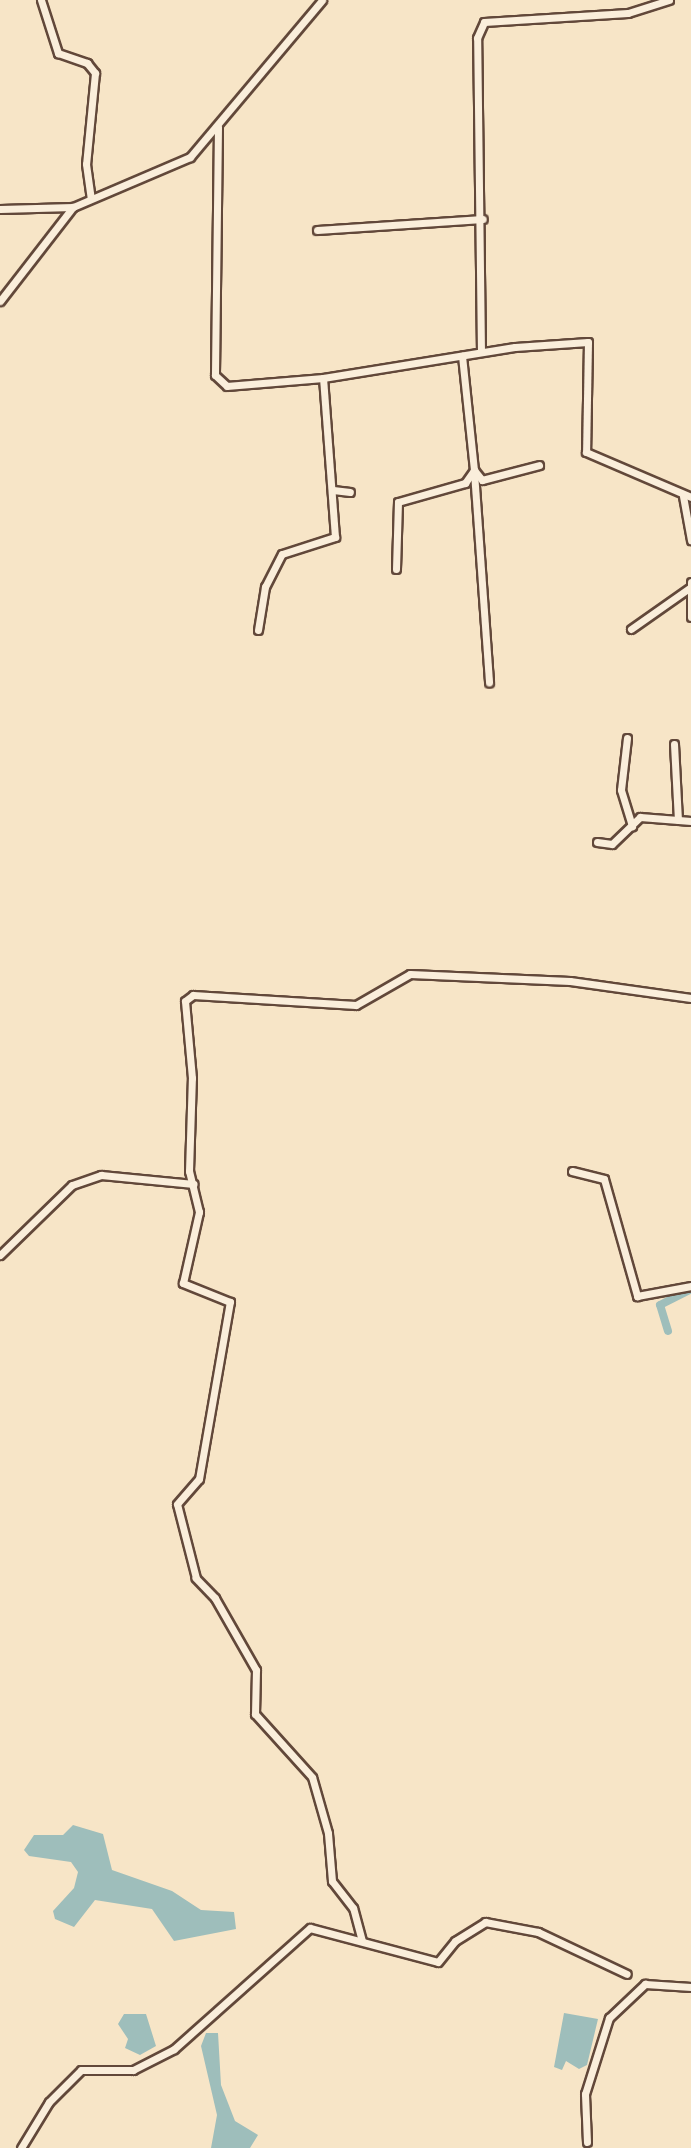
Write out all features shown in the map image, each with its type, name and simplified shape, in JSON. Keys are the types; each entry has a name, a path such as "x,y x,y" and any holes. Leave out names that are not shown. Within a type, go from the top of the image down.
{"street":[{"path":"41,0 58,53 87,63 95,73 86,164 91,198"},
{"path":"0,209 73,207 190,158 322,0"},
{"path":"482,352 483,219 477,38 484,22 628,13 669,0"},
{"path":"218,127 215,375 227,386 323,378 482,352 588,342 586,452 655,478 687,497 691,540"},
{"path":"0,301 73,207"},
{"path":"317,230 483,219"},
{"path":"462,356 474,470 489,682"},
{"path":"258,630 265,587 282,554 335,537 323,378"},
{"path":"474,470 482,480 539,465"},
{"path":"396,569 398,502 465,483 474,470"},
{"path":"333,490 350,492"},
{"path":"690,586 691,617"},
{"path":"631,629 690,586"},
{"path":"627,738 621,790 632,826"},
{"path":"674,744 678,820"},
{"path":"597,842 612,844 640,818 691,821"},
{"path":"362,1941 353,1908 332,1881 328,1833 312,1777 284,1740 255,1714 256,1670 215,1598 195,1578 177,1504 200,1479 230,1302 183,1283 199,1212 194,1184 185,1001 193,995 356,1005 410,974 570,981 691,998"},
{"path":"572,1172 604,1179 638,1296 691,1286"},
{"path":"0,1255 72,1185 101,1175 194,1184"},
{"path":"21,2148 49,2102 81,2070 133,2070 174,2049 310,1928 438,1962 455,1941 485,1922 538,1932 627,1974"},
{"path":"587,2142 585,2094 609,2018 645,1984 691,1987"}],"water":[{"path":"73,1825 103,1834 112,1870 172,1891 201,1910 234,1912 236,1929 174,1941 152,1909 95,1900 74,1927 55,1919 53,1911 74,1888 78,1872 71,1862 29,1856 24,1850 34,1835 63,1835"},
{"path":"564,2013 598,2019 587,2065 579,2069 566,2061 562,2070 554,2067"},
{"path":"124,2014 146,2014 156,2046 140,2055 125,2048 128,2039 118,2024"},
{"path":"206,2033 218,2033 221,2085 235,2121 258,2135 250,2148 211,2148 217,2115 201,2046"}],"waterway":[{"path":"668,1331 660,1305 691,1289"}]}
